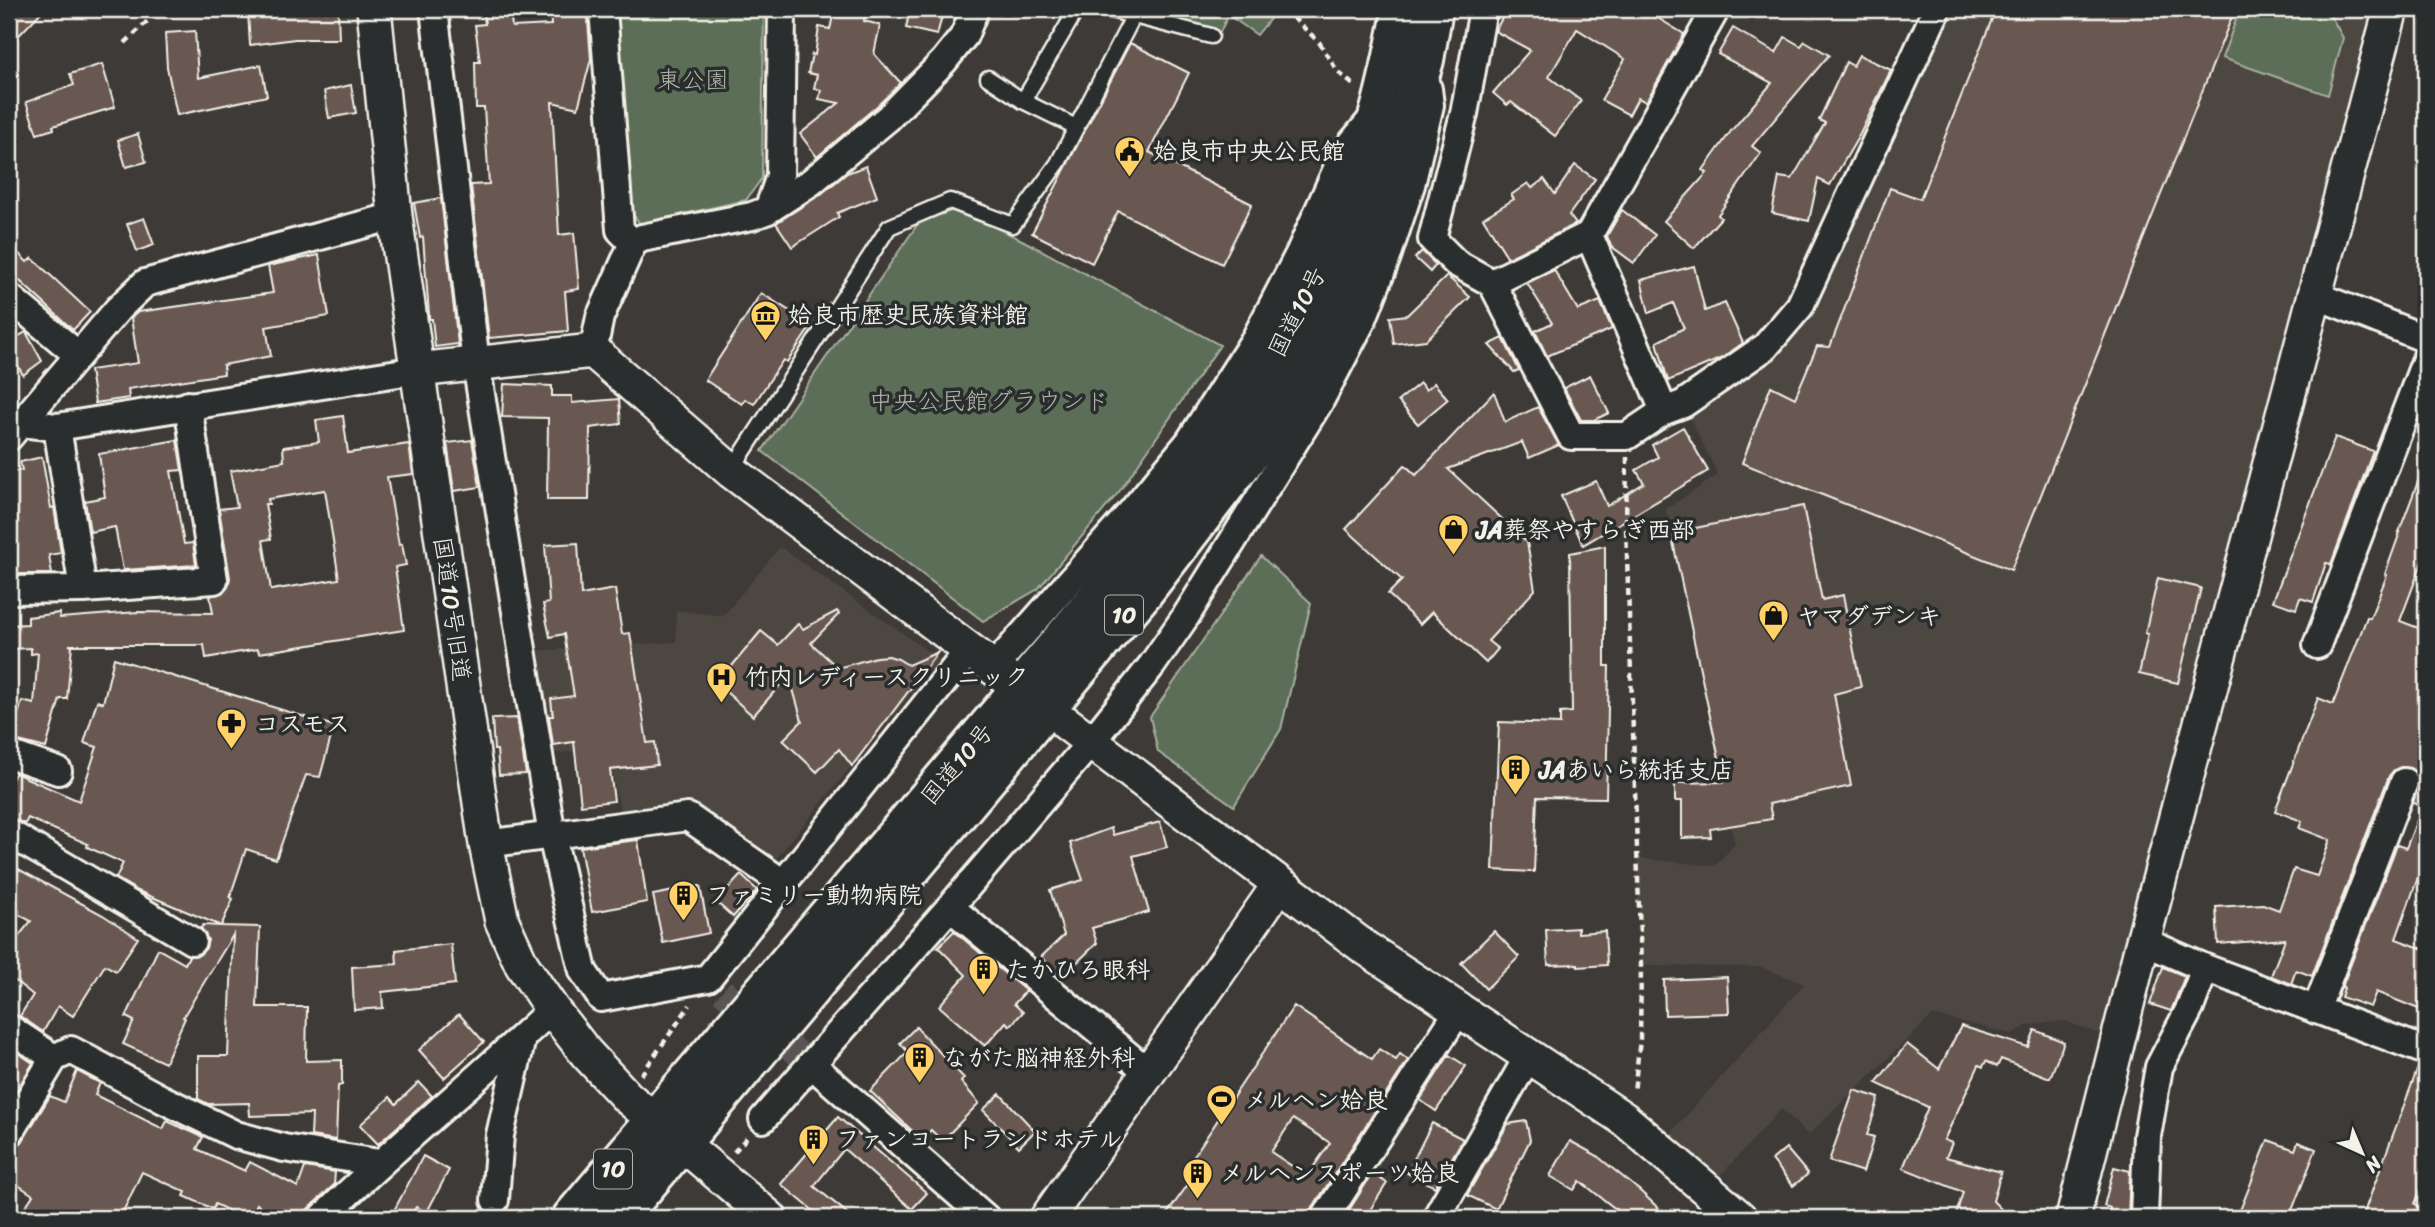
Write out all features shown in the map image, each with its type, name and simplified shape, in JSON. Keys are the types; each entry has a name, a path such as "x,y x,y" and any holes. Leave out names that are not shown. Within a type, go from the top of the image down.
{"highway":[{"name":"国道10号","path":"618,1218 668,1132 1180,499 1224,439 1266,373 1310,294 1356,182 1381,108 1403,9"},
{"name":"国道10号","path":"572,1218 668,1132 1144,591 1261,439 1302,371 1350,279 1388,183 1424,60 1433,9"}],"street":[{"name":"国道10号旧道","path":"374,9 395,216 486,844 502,921 522,965 586,1053 626,1097 770,1218"},
{"path":"434,9 476,363 552,836 583,971 601,998 715,984 783,883 1132,511 1189,442 1255,338 1299,254 1345,151 1381,108"},
{"path":"603,9 620,230 634,243"},
{"path":"768,210 780,176 782,9"},
{"path":"593,351 600,317 634,243 642,237 752,216 768,210 811,182 888,118 944,61 964,36 975,9"},
{"path":"1483,9 1464,114 1432,240 1456,262 1492,283 1571,436 1627,436 1664,411 1683,404 1765,347 1800,306 1937,9"},
{"path":"1492,283 1589,235 1716,9"},
{"path":"2073,1218 2143,941 2391,9"},
{"path":"763,1119 950,907 1079,733 1152,665 1186,616 1306,424 1363,319 1388,257 1411,185 1430,105 1424,60"},
{"path":"14,430 118,309 145,283 395,216"},
{"path":"1589,235 1664,411"},
{"path":"2315,295 2426,338"},
{"path":"9,297 78,355"},
{"path":"14,430 57,427 417,370 593,351 731,471 990,665"},
{"path":"2317,645 2426,359"},
{"path":"9,590 83,589 214,580 188,405"},
{"path":"57,427 83,589"},
{"path":"1079,733 1364,947 1624,1119 1740,1218"},
{"path":"9,754 58,771"},
{"path":"2316,1010 2404,782"},
{"path":"486,844 688,817 783,883"},
{"path":"9,833 192,941"},
{"path":"1047,1218 1279,885"},
{"path":"950,907 1148,1072"},
{"path":"2143,941 2205,968 2426,1051"},
{"path":"2144,1218 2147,1136 2159,1067 2190,1008 2205,968"},
{"path":"321,1218 552,1009"},
{"path":"1325,1218 1459,1010"},
{"path":"9,1028 54,1058"},
{"path":"495,1200 500,1135 522,1038"},
{"path":"9,1133 54,1058 71,1050 236,1135 284,1148 379,1163"},
{"path":"1436,1218 1528,1055"},
{"path":"811,1064 986,1218"}],"lane":[{"path":"1024,101 1077,9"},
{"path":"1107,9 1211,36"},
{"path":"731,471 889,227 950,201 1013,225 1058,163 1133,17"},
{"path":"988,78 1024,101 1076,127"}],"path":[{"path":"125,43 160,9"},
{"path":"1284,9 1319,42 1338,72 1381,108"},
{"path":"1624,1119 1634,1095 1640,1039 1641,966 1626,527 1627,436"},
{"path":"626,1097 715,984"},
{"path":"716,1172 763,1119"}],"shaded area":[{"path":"1937,9 2391,9 2114,1040 2065,1021 2028,1025 2012,1034 1933,1015 1808,1135 1781,1109 1719,1177 1670,1134 1804,984 1761,967 1641,966 1637,858 1715,866 1735,844 1666,509 1718,475 1683,404 1765,347"},
{"name":"竹内レディースクリニック","path":"780,547 939,659 772,864 694,808 622,820 607,748 550,754 530,651 676,642 676,610 723,616"}],"green space":[{"name":"東公園","path":"617,9 764,9 762,178 746,200 640,224 633,214"},
{"path":"1151,9 1277,10 1257,35 1228,15 1218,37"},
{"path":"2240,9 2327,9 2343,38 2328,95 2222,58"},
{"name":"中央公民館グラウンド","path":"957,209 1022,240 1220,345 1119,492 1038,589 983,621 762,451 919,222"},
{"path":"1261,556 1311,603 1281,729 1234,806 1158,752 1150,717"}],"building":[{"path":"9,9 44,9 9,46"},
{"path":"292,9 292,12 338,11 339,39 295,39 250,45 248,12"},
{"path":"483,9 510,9 512,27 551,25 550,9 587,9 591,59 578,108 552,102 559,235 574,233 579,289 565,291 568,331 489,338 471,185 489,184 484,108 476,108 475,62 480,62 475,25 485,24"},
{"path":"838,9 866,9 864,21 880,25 874,54 901,83 817,157 800,134 839,103 819,99 821,90 814,88 817,75 808,73 812,54 815,55 819,27 830,29"},
{"path":"910,9 944,9 937,35 906,28"},
{"path":"1507,9 1643,9 1684,34 1646,102 1638,98 1629,115 1601,100 1625,59 1577,29 1549,77 1581,101 1555,136 1511,102 1507,105 1493,93 1530,50 1495,31"},
{"path":"1996,9 2235,9 2011,570 1742,463 1771,386 1795,398 1817,346 1830,347 1890,188 1920,199"},
{"path":"1733,28 1776,53 1785,37 1801,46 1805,41 1829,55 1752,146 1761,153 1718,215 1721,218 1694,248 1664,221 1707,173 1703,170 1731,131 1772,83 1718,54"},
{"path":"195,31 198,78 261,65 267,96 177,115 167,67 165,33"},
{"name":"姶良市中央公民館","path":"1130,43 1189,73 1149,152 1252,204 1222,264 1118,211 1092,263 1032,233"},
{"path":"1859,55 1891,70 1860,134 1830,185 1818,179 1809,221 1772,213 1779,177 1792,179 1825,123 1819,120 1846,62 1853,66"},
{"path":"102,64 115,107 53,126 54,129 37,134 26,102 74,85 70,74"},
{"path":"351,85 356,113 329,118 324,91"},
{"path":"138,134 146,162 126,167 118,140"},
{"path":"1575,165 1595,179 1569,215 1576,224 1508,258 1483,218 1514,199 1511,195 1528,183 1532,188 1544,179 1555,194"},
{"path":"866,166 877,197 837,213 839,217 792,247 776,223 820,195 847,173"},
{"path":"441,198 458,344 435,347 432,319 429,319 423,237 420,238 414,203"},
{"path":"1622,210 1655,235 1634,263 1611,246 1607,236"},
{"path":"144,218 154,245 137,251 127,224"},
{"path":"9,244 27,262 32,258 90,312 73,330 9,271"},
{"path":"1422,251 1436,265 1430,272 1415,258"},
{"path":"319,255 329,316 266,327 271,356 223,365 224,374 128,389 129,398 95,403 90,370 138,363 131,318 138,312 273,293 268,266"},
{"path":"1694,266 1705,311 1725,303 1743,343 1722,358 1668,381 1657,342 1684,328 1673,303 1649,313 1641,280"},
{"path":"1554,270 1578,310 1600,301 1612,329 1547,356 1535,331 1552,323 1527,283"},
{"path":"1447,276 1470,297 1426,340 1394,344 1390,317 1407,315"},
{"name":"姶良市歴史民族資料館","path":"761,293 812,325 787,362 783,360 754,404 745,399 742,404 705,380"},
{"path":"26,332 42,361 23,375 9,349 9,342"},
{"path":"1503,338 1519,370 1514,372 1489,345"},
{"path":"1590,375 1609,413 1594,420 1581,420 1564,388"},
{"path":"1420,383 1426,390 1434,383 1448,399 1418,424 1398,401"},
{"path":"504,384 552,386 552,396 572,396 572,403 619,399 621,424 590,428 589,500 547,500 548,418 502,417"},
{"name":"JA葬祭やすらぎ西部","path":"1494,392 1505,422 1538,407 1559,445 1529,458 1522,442 1448,469 1527,542 1535,590 1488,641 1498,649 1486,663 1432,612 1420,624 1388,594 1402,580 1346,529 1405,465 1416,475"},
{"path":"343,416 348,453 409,444 413,474 387,477 399,545 402,544 406,565 395,567 404,630 259,653 258,649 206,658 204,645 69,645 72,646 67,699 60,699 46,748 11,739 22,701 34,704 38,653 31,654 31,648 9,649 9,625 28,624 28,617 60,613 60,618 138,612 213,613 210,596 224,592 230,578 219,509 237,507 230,471 284,461 283,447 319,442 316,420","holes":["325,490 339,579 271,590 263,540 271,539 265,504 269,504 268,499"]},
{"path":"1683,427 1708,471 1583,545 1561,496 1596,481 1607,506 1644,483 1636,470 1658,457 1652,445"},
{"path":"2335,437 2373,451 2331,564 2326,563 2313,602 2300,598 2296,609 2273,601"},
{"path":"177,440 182,470 171,471 184,544 193,543 196,565 123,570 115,527 90,532 85,501 105,497 99,454"},
{"path":"472,440 480,487 454,491 447,443"},
{"path":"42,457 61,553 49,555 52,574 17,574 12,535 9,535 9,472 22,470 20,462"},
{"path":"2425,463 2426,552 2400,621 2426,631 2426,855 2396,939 2426,950 2426,1012 2376,992 2370,1007 2341,997 2342,987 2397,845 2406,848 2422,807 2413,803 2420,780 2417,773 2410,768 2401,767 2389,776 2312,976 2296,970 2291,984 2271,976 2285,939 2218,944 2216,907 2263,904 2279,910 2294,869 2317,876 2330,840 2299,828 2302,821 2275,811 2318,698 2333,704 2367,617 2370,618 2387,575 2385,574 2399,532"},
{"name":"ヤマダデンキ","path":"1803,506 1822,600 1843,595 1861,687 1834,694 1851,786 1769,804 1772,819 1710,829 1711,837 1682,838 1682,801 1675,801 1675,783 1724,782 1671,533"},
{"path":"578,543 581,595 615,589 622,634 630,633 647,743 655,742 657,765 610,770 614,801 581,805 574,742 553,745 549,716 553,716 551,699 574,696 564,634 550,637 543,604 549,603 545,545"},
{"path":"1605,546 1605,666 1609,666 1606,798 1537,797 1534,872 1493,870 1499,722 1560,724 1560,713 1572,712 1570,553"},
{"path":"2158,578 2201,588 2178,683 2139,674"},
{"name":"竹内レディースクリニック","path":"837,611 839,614 811,643 838,668 889,656 908,665 938,652 852,766 839,749 817,772 783,740 802,721 789,675 753,716 717,684 761,631 778,645 798,624 803,629"},
{"path":"114,658 334,726 320,777 306,775 276,859 246,849 230,897 233,899 221,926 138,891 116,878 123,863 87,847 88,844 28,818 25,824 9,817 9,786 15,773 79,801 97,747 84,743 97,701 103,703"},
{"path":"517,718 526,774 499,775 492,719"},
{"path":"1160,822 1167,847 1133,856 1149,912 1092,928 1097,943 1062,977 1041,957 1064,935 1050,890 1083,880 1070,843 1111,828 1113,835"},
{"path":"638,840 647,902 592,912 580,847"},
{"path":"9,864 103,915 138,938 116,971 105,965 73,1016 58,1006 43,1032 20,1016 33,995 9,976 9,948 31,921 18,914 19,911 9,904"},
{"path":"741,875 757,890 733,917 716,902"},
{"name":"ファミリー動物病院","path":"700,886 709,933 663,943 653,895"},
{"path":"203,925 260,927 257,1007 307,1007 306,1061 342,1060 336,1140 311,1136 312,1114 250,1116 249,1103 208,1104 198,1099 198,1056 228,1056 233,935 183,1017 185,1018 165,1063 123,1044 134,1021 126,1017 158,949 185,964 189,956 199,955 206,948 208,940 201,928"},
{"path":"1578,928 1578,933 1605,931 1607,965 1548,965 1546,930"},
{"name":"たかひろ眼科","path":"954,931 1026,991 1014,1004 1023,1012 1010,1026 1006,1022 985,1046 939,1006 966,975 938,947"},
{"path":"1494,931 1519,957 1486,989 1461,963"},
{"path":"451,944 455,984 382,992 383,1008 354,1010 352,967 397,964 396,950"},
{"path":"2163,967 2185,976 2171,1011 2150,1004"},
{"path":"1727,977 1729,1013 1665,1015 1664,980"},
{"path":"1294,1006 1372,1059 1379,1049 1396,1060 1400,1054 1408,1060 1312,1209 1309,1218 1164,1218 1199,1169 1189,1163","holes":["1293,1119 1330,1143 1307,1176 1271,1152"]},
{"path":"459,1014 484,1042 444,1078 419,1050"},
{"path":"1961,1026 2028,1047 2035,1030 2064,1042 2050,1078 2001,1059 1997,1067 1986,1061 1983,1067 1979,1065 1944,1140 1952,1143 1946,1157 2001,1172 1993,1201 2010,1218 1955,1218 1963,1192 1903,1168 1928,1107 1876,1083 1907,1044 1939,1069"},
{"name":"ながた脳神経外科","path":"916,1027 964,1078 961,1082 979,1103 942,1141 931,1130 922,1140 870,1091 908,1052 900,1043"},
{"path":"9,1047 33,1063 9,1103"},
{"path":"1449,1055 1466,1066 1436,1111 1420,1100"},
{"path":"2419,1065 2426,1066 2426,1176 2415,1204 2426,1209 2426,1218 2362,1218"},
{"path":"77,1071 100,1083 95,1095 163,1129 167,1121 203,1137 197,1149 245,1171 250,1162 298,1187 305,1167 335,1172 334,1185 298,1218 271,1218 257,1204 250,1218 244,1218 215,1204 213,1209 184,1196 186,1192 142,1172 120,1218 18,1218 33,1195 9,1179 9,1149 22,1142 50,1096 64,1102"},
{"path":"419,1082 432,1096 378,1144 360,1125 390,1097 396,1104"},
{"path":"1854,1090 1879,1098 1867,1135 1874,1137 1863,1172 1829,1161"},
{"path":"1000,1094 1035,1131 1019,1147 983,1110"},
{"name":"ファンコートランドホテル","path":"838,1117 927,1193 912,1209 844,1149 814,1186 853,1218 822,1218 781,1184"},
{"path":"1526,1121 1530,1140 1496,1209 1467,1195 1508,1124"},
{"path":"1432,1123 1463,1139 1435,1187 1407,1173"},
{"path":"2268,1140 2295,1150 2298,1142 2316,1149 2289,1218 2237,1218"},
{"path":"1570,1141 1596,1155 1669,1218 1627,1218 1580,1181 1574,1190 1550,1176"},
{"path":"1786,1148 1808,1174 1793,1186 1772,1160"},
{"path":"423,1156 449,1170 427,1212 416,1207 409,1218 390,1218"},
{"path":"2114,1167 2130,1171 2128,1218 2108,1218 2110,1208 2104,1206"},
{"path":"1372,1174 1387,1183 1365,1218 1344,1218"}],"tunnel":[{"path":"722,991 811,1064"}],"place":[{"name":"姶良市中央公民館","path":"1130,178"},
{"name":"姶良市歴史民族資料館","path":"765,342"},
{"name":"JA葬祭やすらぎ西部","path":"1453,557"},
{"name":"ヤマダデンキ","path":"1774,643"},
{"name":"竹内レディースクリニック","path":"722,704"},
{"name":"コスモス","path":"232,751"},
{"name":"JAあいら統括支店","path":"1516,797"},
{"name":"ファミリー動物病院","path":"683,922"},
{"name":"たかひろ眼科","path":"983,997"},
{"name":"ながた脳神経外科","path":"920,1085"},
{"name":"メルヘン姶良","path":"1221,1127"},
{"name":"ファンコートランドホテル","path":"813,1166"},
{"name":"メルヘンスポーツ姶良","path":"1197,1200"}]}
